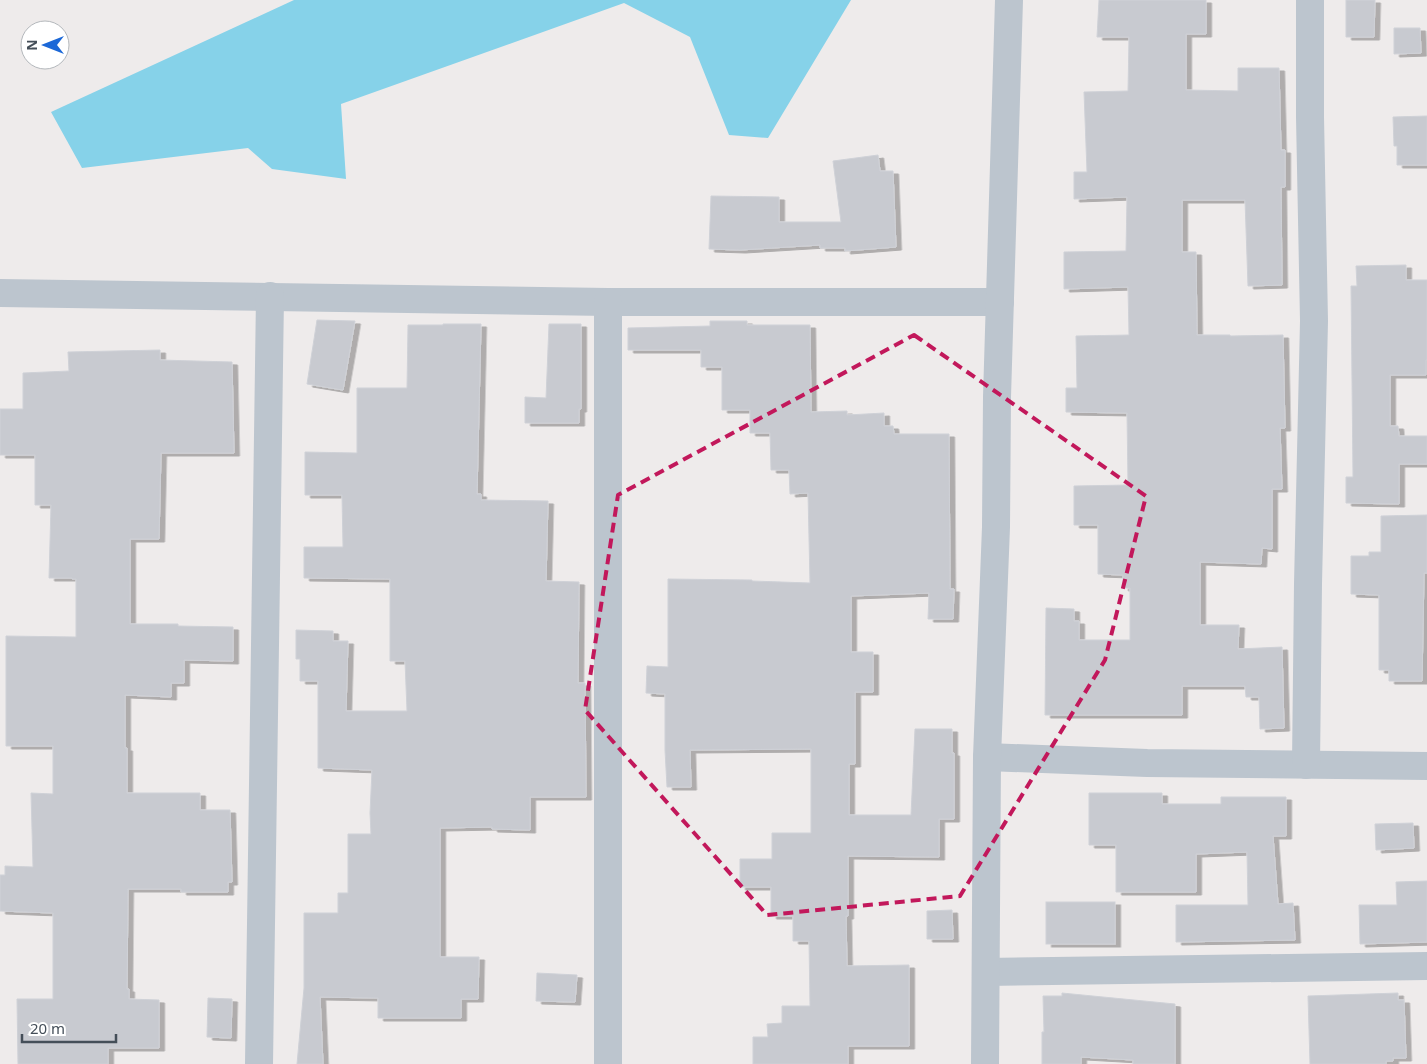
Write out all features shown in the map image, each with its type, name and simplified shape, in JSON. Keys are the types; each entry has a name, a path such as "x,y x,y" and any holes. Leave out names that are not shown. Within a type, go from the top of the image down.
{"street":[{"path":"985,1064 987,758 996,527 997,397 1010,0"},
{"path":"1306,765 1314,321 1310,0"},
{"path":"0,293 608,302 1000,302"},
{"path":"259,1064 270,296"},
{"path":"608,302 608,1064"},
{"path":"987,758 1148,763 1427,766"},
{"path":"986,972 1427,966"}],"highlighted area":[{"path":"914,335 1146,496 1105,660 960,896 767,915 585,710 618,495"}],"water":[{"path":"294,0 851,0 768,138 729,135 690,37 624,3 341,104 346,179 272,169 248,148 82,168 51,112"}],"building":[{"path":"1099,0 1206,0 1206,34 1186,34 1186,90 1238,91 1238,68 1279,68 1281,150 1285,150 1285,187 1281,187 1282,285 1248,286 1245,200 1182,200 1182,252 1196,252 1197,335 1283,335 1285,428 1280,428 1282,489 1272,489 1272,549 1262,548 1261,564 1200,562 1200,625 1239,625 1238,649 1282,647 1284,728 1260,729 1259,697 1246,697 1245,686 1182,686 1182,715 1045,715 1046,608 1074,609 1074,621 1079,621 1079,640 1130,640 1130,588 1123,588 1123,575 1098,574 1098,525 1074,525 1074,486 1128,485 1127,413 1066,412 1066,388 1077,388 1076,336 1129,335 1128,287 1064,289 1064,252 1126,251 1127,197 1074,199 1074,172 1087,172 1084,92 1128,91 1129,37 1097,37"},
{"path":"1346,0 1375,0 1374,37 1346,37"},
{"path":"1394,28 1420,28 1421,53 1394,54"},
{"path":"1427,116 1427,165 1397,165 1397,146 1394,146 1393,117"},
{"path":"878,155 880,171 893,171 896,247 845,251 845,248 820,248 820,245 740,250 709,249 711,196 779,197 779,222 841,222 833,161"},
{"path":"1406,265 1406,280 1427,280 1426,375 1390,375 1390,426 1398,426 1399,436 1427,436 1427,464 1399,464 1399,504 1346,503 1346,477 1353,477 1351,286 1357,286 1356,266"},
{"path":"317,320 355,321 343,390 307,384"},
{"path":"710,321 747,321 747,325 810,325 811,412 847,411 847,415 884,413 884,426 893,426 894,434 949,434 950,589 954,589 953,619 928,619 929,593 851,596 851,652 873,652 873,692 855,692 855,764 849,764 849,815 911,815 915,729 952,729 954,819 939,819 939,857 848,856 847,966 909,965 909,1046 848,1046 848,1064 753,1064 753,1037 768,1037 767,1024 782,1023 782,1006 810,1006 809,941 793,941 793,916 771,916 771,887 740,887 740,859 772,859 772,833 811,833 811,749 690,750 691,787 667,787 665,694 646,693 647,666 668,667 668,579 810,583 808,493 790,494 789,470 771,470 770,433 750,433 750,410 722,410 722,367 701,367 701,350 628,350 628,328 710,326"},
{"path":"481,324 477,494 481,494 481,500 548,501 546,581 579,582 578,683 585,683 586,797 530,797 530,830 492,829 492,827 440,828 440,957 479,957 478,999 461,999 461,1018 378,1018 378,998 320,997 323,1064 297,1064 304,988 304,913 338,913 338,893 348,893 348,834 371,834 372,770 318,768 318,681 300,681 300,659 296,659 296,630 333,631 333,641 348,641 346,711 407,711 405,661 390,661 390,579 304,578 304,547 343,547 342,495 305,495 305,452 357,453 357,388 407,388 408,325"},
{"path":"549,324 581,324 581,409 579,409 579,423 525,423 525,397 546,398"},
{"path":"160,350 160,360 232,362 234,453 161,453 159,539 130,539 130,624 233,627 233,661 184,660 184,683 171,683 171,697 125,695 127,793 200,793 200,810 230,810 232,882 228,882 228,892 181,892 181,889 128,889 127,989 129,989 129,999 159,1000 159,1048 108,1048 108,1064 18,1064 17,999 53,999 53,913 0,911 0,875 5,875 5,866 33,867 31,793 53,794 53,746 6,746 6,636 76,637 76,579 49,578 51,505 35,505 35,455 0,455 0,409 23,409 23,373 69,371 68,352"},
{"path":"1427,515 1427,573 1424,573 1422,681 1389,681 1389,670 1379,670 1379,595 1351,594 1351,556 1369,556 1369,552 1381,552 1381,516"},
{"path":"1089,793 1162,793 1162,804 1221,804 1221,797 1286,797 1286,836 1273,836 1278,904 1293,903 1295,940 1176,942 1176,905 1248,905 1247,852 1196,854 1196,892 1116,892 1116,845 1089,845"},
{"path":"1413,823 1414,848 1376,850 1375,824"},
{"path":"1427,881 1427,942 1360,944 1359,905 1397,905 1396,882"},
{"path":"1046,902 1115,902 1115,944 1046,944"},
{"path":"952,910 953,939 927,939 927,911"},
{"path":"537,973 577,975 575,1002 536,1001"},
{"path":"1062,993 1175,1004 1175,1064 1133,1064 1133,1060 1081,1057 1081,1064 1042,1064 1042,1032 1044,1032 1043,996 1062,996"},
{"path":"1398,993 1398,1000 1404,1000 1406,1058 1393,1058 1393,1061 1386,1061 1386,1064 1310,1064 1308,996"},
{"path":"208,998 232,999 231,1038 207,1037"}]}
